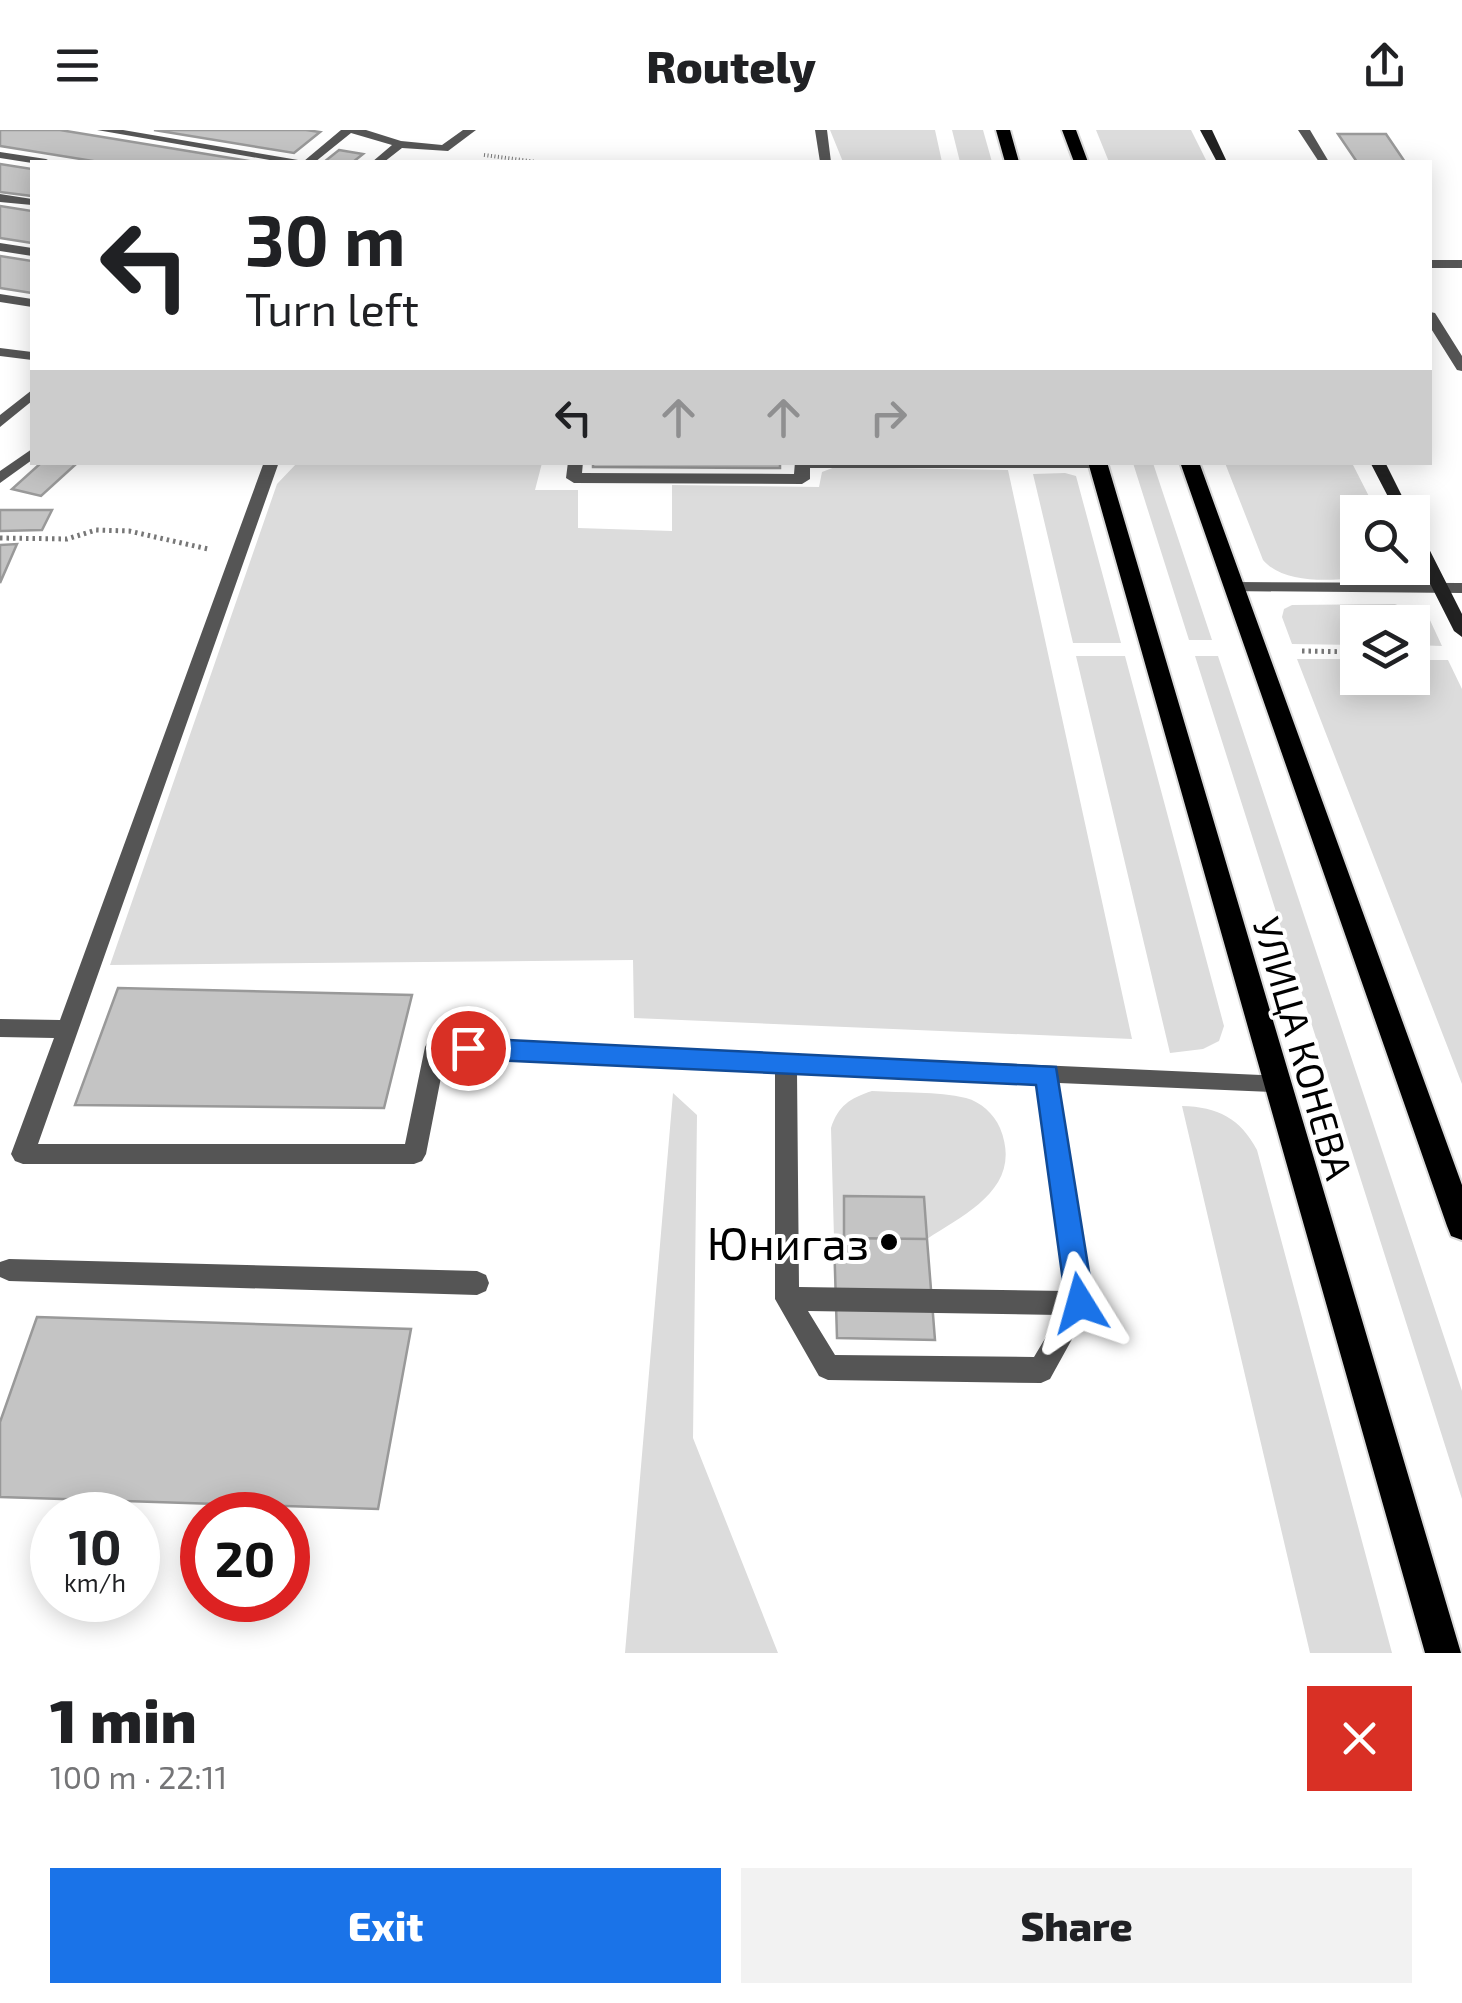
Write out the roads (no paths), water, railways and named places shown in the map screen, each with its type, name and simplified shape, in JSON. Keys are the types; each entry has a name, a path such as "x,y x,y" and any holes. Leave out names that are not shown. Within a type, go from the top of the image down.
{"main road":[{"path":"1003,130 1011,160"},
{"path":"1069,130 1080,160"},
{"path":"1206,130 1221,160"},
{"name":"УЛИЦА КОНЕВА","path":"1098,465 1274,1083 1443,1653"},
{"path":"1189,465 1462,1226"},
{"path":"1378,465 1394,495"},
{"path":"1430,564 1462,632"}],"street":[{"path":"104,130 287,160"},
{"path":"312,160 351,130 400,144 444,149 470,130"},
{"path":"820,130 826,160"},
{"path":"1304,130 1323,160"},
{"path":"380,160 400,144"},
{"path":"0,155 33,160"},
{"path":"0,198 30,202"},
{"path":"0,247 30,252"},
{"path":"1432,264 1462,264"},
{"path":"0,298 30,303"},
{"path":"1432,319 1462,367"},
{"path":"0,352 30,356"},
{"path":"3,418 30,396"},
{"path":"0,478 30,455"},
{"path":"271,465 23,1154 414,1154 436,1047 1274,1083"},
{"path":"576,465 574,478 802,479 802,465"},
{"path":"1233,586 1462,588"},
{"path":"0,1028 69,1028"},
{"path":"786,1063 788,1298 828,1366 848,1367 1040,1370 1080,1303 1047,1074"},
{"path":"9,1270 477,1283"},
{"path":"788,1298 1080,1303"}],"place":[{"name":"Юнигаз","path":"889,1242"}]}
